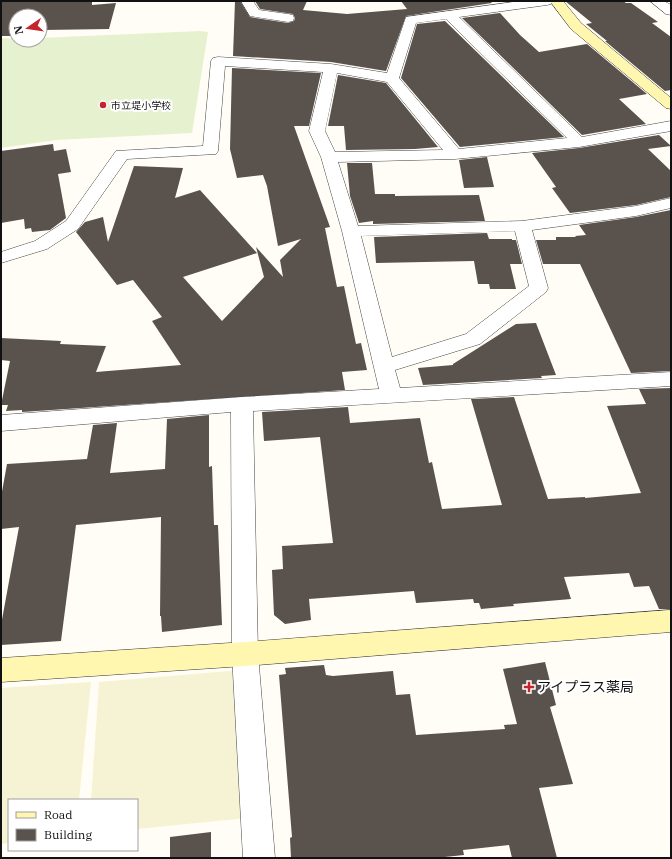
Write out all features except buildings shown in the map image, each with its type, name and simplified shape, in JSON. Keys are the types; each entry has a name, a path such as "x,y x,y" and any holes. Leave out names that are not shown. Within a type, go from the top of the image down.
{"street":[{"path":"247,1 255,12 288,18"},
{"path":"392,78 411,20 547,1"},
{"path":"556,1 576,26 671,105"},
{"path":"656,1 671,12"},
{"path":"449,15 579,142"},
{"path":"1,258 41,245 72,225 122,154 210,151 218,61 331,68 392,78 455,154"},
{"path":"331,68 317,132 329,157 351,231 391,395"},
{"path":"329,157 455,154 579,142 671,126"},
{"path":"351,231 522,226 636,211 671,203"},
{"path":"384,366 473,339 539,288 522,226"},
{"path":"1,423 242,404 671,379"},
{"path":"242,404 245,654 259,858"},
{"path":"1,670 245,654 671,621"}],"shaded area":[{"path":"241,670 247,818 138,829 138,799 91,799 99,682"},
{"path":"91,682 79,799 8,799 8,843 1,844 1,688"}],"green space":[{"path":"200,31 208,32 192,133 56,140 1,148 1,38 8,38 8,48 48,48 48,38"}],"place":[{"name":"市立堤小学校","path":"103,105"},
{"name":"アイプラス薬局","path":"529,687"}]}
